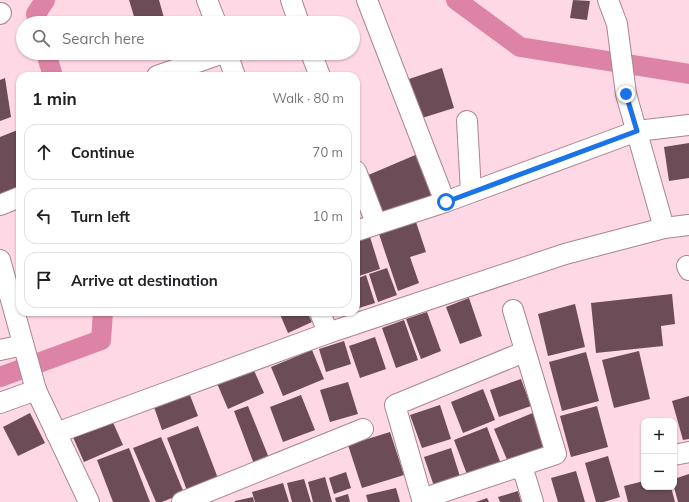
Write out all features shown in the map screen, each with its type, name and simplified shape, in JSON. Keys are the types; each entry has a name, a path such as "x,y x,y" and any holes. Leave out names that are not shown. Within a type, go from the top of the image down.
{"street":[{"path":"207,0 213,16"},
{"path":"291,0 297,16"},
{"path":"367,0 446,202"},
{"path":"608,0 617,24 626,94 664,228"},
{"path":"168,72 203,60"},
{"path":"229,60 234,72"},
{"path":"314,60 318,72"},
{"path":"467,121 471,192"},
{"path":"360,229 376,223 446,202 637,131 689,125"},
{"path":"360,181 376,223"},
{"path":"0,205 16,199"},
{"path":"56,433 328,333 565,254 664,228 689,225"},
{"path":"0,260 36,390 89,502"},
{"path":"513,310 524,352 556,454 422,499 395,405 524,352"},
{"path":"322,316 328,333"},
{"path":"0,350 23,344"},
{"path":"0,403 36,390"},
{"path":"182,502 363,429"},
{"path":"677,454 689,452"},
{"path":"522,466 533,502"}],"building":[{"path":"129,0 159,0 163,16 134,16"},
{"path":"573,0 590,1 587,20 570,18"},
{"path":"442,68 454,108 422,118 409,79"},
{"path":"5,78 11,117 0,121 0,80"},
{"path":"16,131 16,193 0,199 0,137"},
{"path":"689,143 689,178 669,181 664,147"},
{"path":"420,153 437,194 383,217 366,176"},
{"path":"416,222 426,252 410,257 419,283 398,291 379,234"},
{"path":"370,237 380,269 360,276 360,241"},
{"path":"387,268 397,295 378,302 369,274"},
{"path":"366,275 375,303 360,308 360,277"},
{"path":"672,294 675,324 661,326 663,346 596,353 591,303"},
{"path":"469,298 482,336 460,344 446,307"},
{"path":"575,304 585,347 548,356 538,314"},
{"path":"427,312 441,351 421,359 406,319"},
{"path":"281,316 309,316 312,322 288,333"},
{"path":"404,320 418,360 396,368 382,328"},
{"path":"375,337 386,369 360,378 349,346"},
{"path":"344,341 351,364 326,372 319,349"},
{"path":"312,350 324,379 283,396 271,367"},
{"path":"639,351 650,399 614,408 602,360"},
{"path":"586,352 599,401 562,411 549,362"},
{"path":"252,366 264,393 228,409 216,381"},
{"path":"521,379 531,406 499,417 490,390"},
{"path":"348,382 358,414 330,422 320,390"},
{"path":"483,389 495,420 463,433 451,402"},
{"path":"188,390 198,416 162,430 153,404"},
{"path":"301,395 315,430 283,442 270,407"},
{"path":"689,396 689,439 683,440 672,401"},
{"path":"440,405 451,439 422,448 410,415"},
{"path":"248,406 269,458 254,464 234,411"},
{"path":"597,406 608,447 571,457 560,416"},
{"path":"535,412 549,446 508,462 494,429"},
{"path":"30,413 45,443 18,456 3,427"},
{"path":"111,418 123,445 84,462 72,435"},
{"path":"198,426 219,481 188,493 167,438"},
{"path":"487,427 501,464 468,477 454,440"},
{"path":"390,432 404,475 362,488 348,445"},
{"path":"161,437 184,493 162,502 156,502 133,448"},
{"path":"129,448 150,502 113,502 97,460"},
{"path":"451,448 462,483 436,492 424,457"},
{"path":"608,456 620,497 604,502 596,502 585,463"},
{"path":"576,471 585,502 558,502 551,478"},
{"path":"346,472 351,488 334,494 329,478"},
{"path":"689,474 689,502 678,502 675,490 677,490 677,478"},
{"path":"325,477 332,502 313,502 308,482"},
{"path":"304,479 311,502 292,502 287,483"},
{"path":"641,482 641,490 672,490 675,502 628,502 624,486"},
{"path":"283,483 289,502 255,502 252,492"},
{"path":"396,488 400,502 368,502 366,495"},
{"path":"518,491 521,502 500,502 498,497"},
{"path":"348,494 350,502 336,502 335,498"},
{"path":"253,497 254,502 235,502 235,501"},
{"path":"487,498 489,502 476,502"}],"waterway":[{"path":"37,16 36,14 45,0"},
{"path":"456,0 520,47 689,74"},
{"path":"48,60 52,72"},
{"path":"0,377 101,340 103,316"}],"route":[{"path":"446,202 637,131 626,94"}]}
